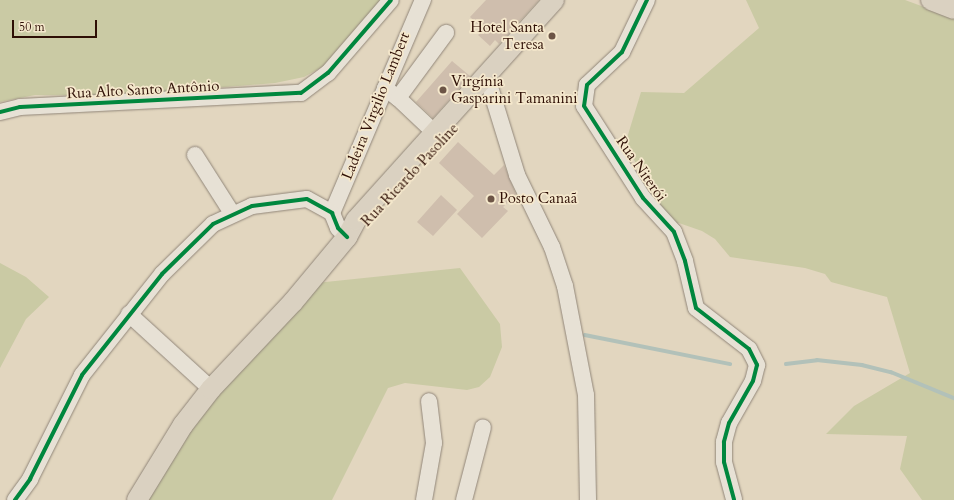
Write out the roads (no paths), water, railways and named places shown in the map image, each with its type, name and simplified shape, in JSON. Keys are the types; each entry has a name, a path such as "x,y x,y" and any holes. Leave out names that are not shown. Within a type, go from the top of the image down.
{"main road":[{"name":"Rua Ricardo Pasoline","path":"347,237 356,220 554,0"},
{"name":"Rua Ricardo Pasoline","path":"347,237 364,227 569,0"},
{"path":"931,0 954,8"},
{"path":"136,500 211,389 293,302 347,237"}],"street":[{"name":"Rua Alto Santo Antônio","path":"0,112 20,108 300,93 328,73 391,0"},
{"name":"Ladeira Virgilio Lambert","path":"332,213 423,0"},
{"name":"Rua Niterói","path":"647,0 622,52 587,85 584,106 644,198 674,232 685,261 696,308 749,349 757,365 753,381 729,423 724,442 724,462 734,500"},
{"path":"398,98 446,33"},
{"path":"490,87 517,175 552,247 565,286 586,395 588,500"},
{"path":"385,88 398,98 435,133"},
{"path":"195,155 232,213"},
{"path":"15,500 30,479 82,375 129,314 190,245 232,213 295,198 316,201 332,213 338,228 347,237"},
{"path":"129,314 211,389"},
{"path":"424,500 434,443 429,401"},
{"path":"464,500 483,427"}],"waterway":[{"path":"585,335 730,364"},
{"path":"786,364 817,360 862,365 891,372 954,398"}],"place":[{"name":"Hotel Santa Teresa","path":"552,36"},
{"name":"Virgínia Gasparini Tamanini","path":"443,90"},
{"name":"Posto Canaã","path":"491,199"}]}
